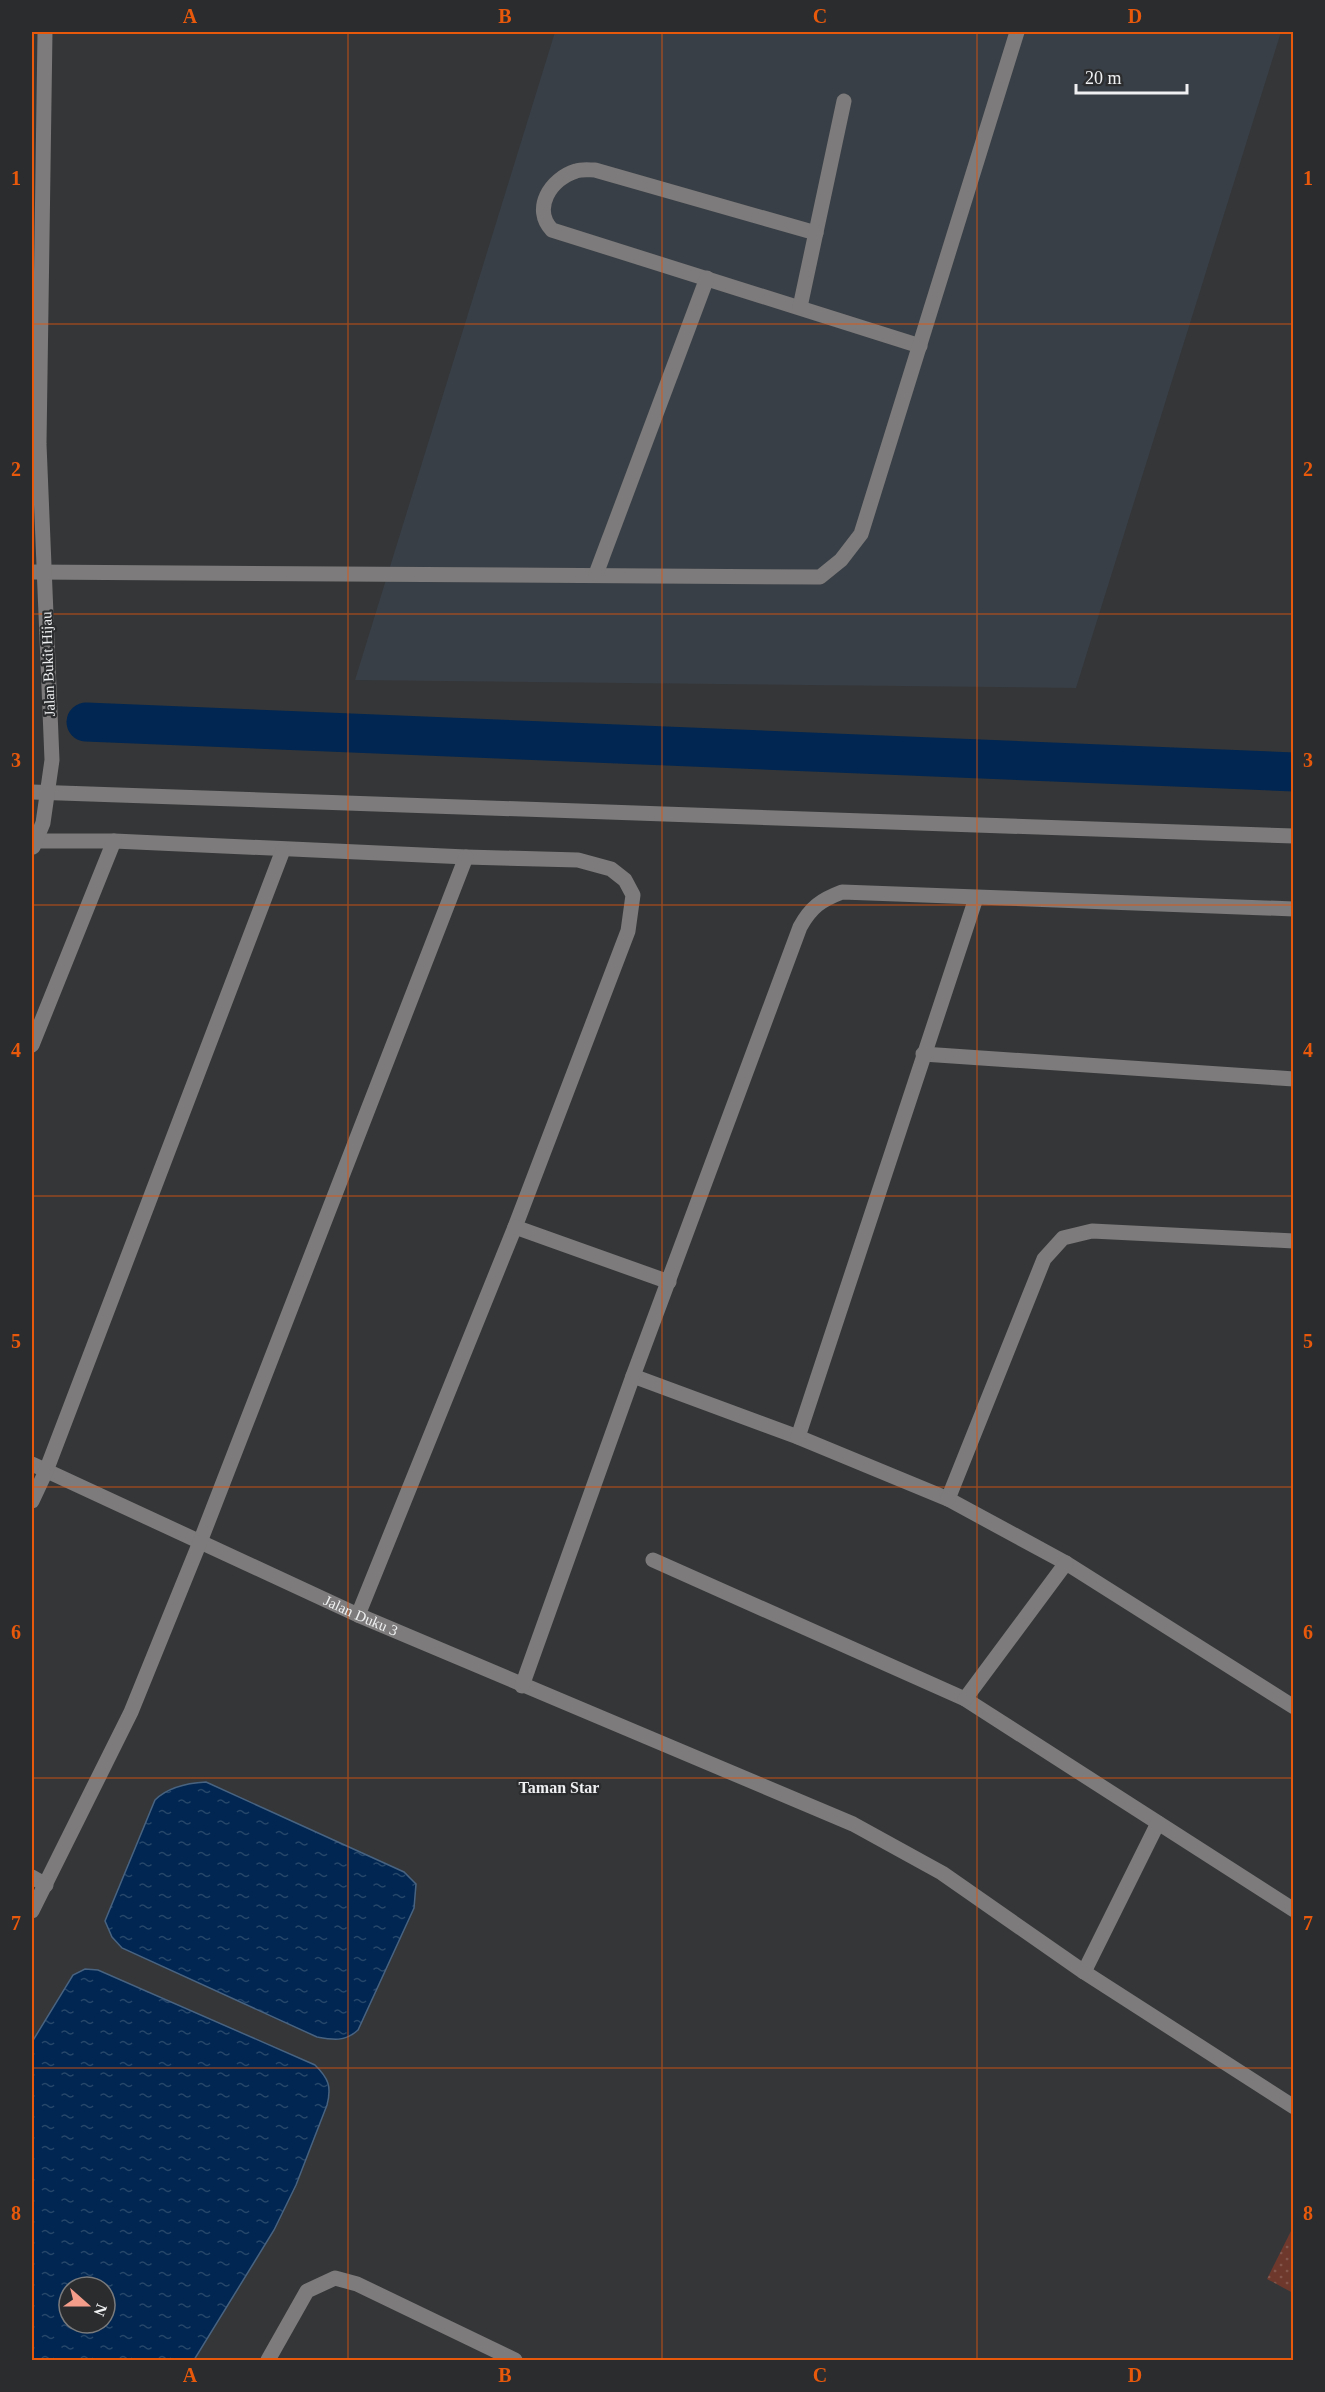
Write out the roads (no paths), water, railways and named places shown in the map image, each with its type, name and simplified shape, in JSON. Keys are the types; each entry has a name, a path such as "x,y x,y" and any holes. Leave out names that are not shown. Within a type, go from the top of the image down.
{"street":[{"name":"Jalan Bukit Hijau","path":"33,844 42,823 39,792 52,760 38,572 35,443 38,112 45,32"},
{"path":"38,572 820,577 841,560 861,534 1017,32"},
{"path":"800,307 844,102"},
{"path":"816,233 595,170 576,171 555,183 542,207 544,221 552,231 920,346"},
{"path":"596,574 707,278"},
{"path":"39,792 1293,836"},
{"path":"32,1045 114,841"},
{"path":"33,844 114,841 283,850 578,860 611,869 625,880 633,895 628,931 515,1227 358,1615"},
{"path":"32,1501 39,1467 283,850"},
{"path":"32,1911 131,1712 200,1542 466,857"},
{"path":"522,1686 633,1376 800,927 808,911 820,901 842,892 1293,909"},
{"path":"798,1437 976,898"},
{"path":"923,1054 1293,1079"},
{"path":"515,1227 669,1282"},
{"path":"948,1499 1044,1259 1063,1238 1092,1231 1293,1241"},
{"path":"633,1376 798,1437 948,1499 1066,1563 1293,1707"},
{"name":"Jalan Duku 3","path":"39,1467 358,1615 853,1824 942,1873 1084,1972 1293,2107"},
{"path":"653,1560 965,1699 1293,1910"},
{"path":"965,1699 1066,1563"},
{"path":"1084,1972 1158,1823"},
{"path":"32,1877 46,1885"},
{"path":"268,2361 307,2291 335,2278 357,2284 515,2361"}],"water":[{"path":"206,1782 404,1872 416,1884 414,1908 358,2030 348,2037 328,2039 317,2037 122,1948 112,1937 105,1921 155,1800 179,1786"},
{"path":"85,1969 98,1970 315,2065 328,2083 327,2105 296,2185 274,2230 194,2360 32,2360 32,2042 73,1975"}],"waterway":[{"path":"86,722 1294,772"}],"district":[{"name":"Taman Star","path":"559,1787"}]}
